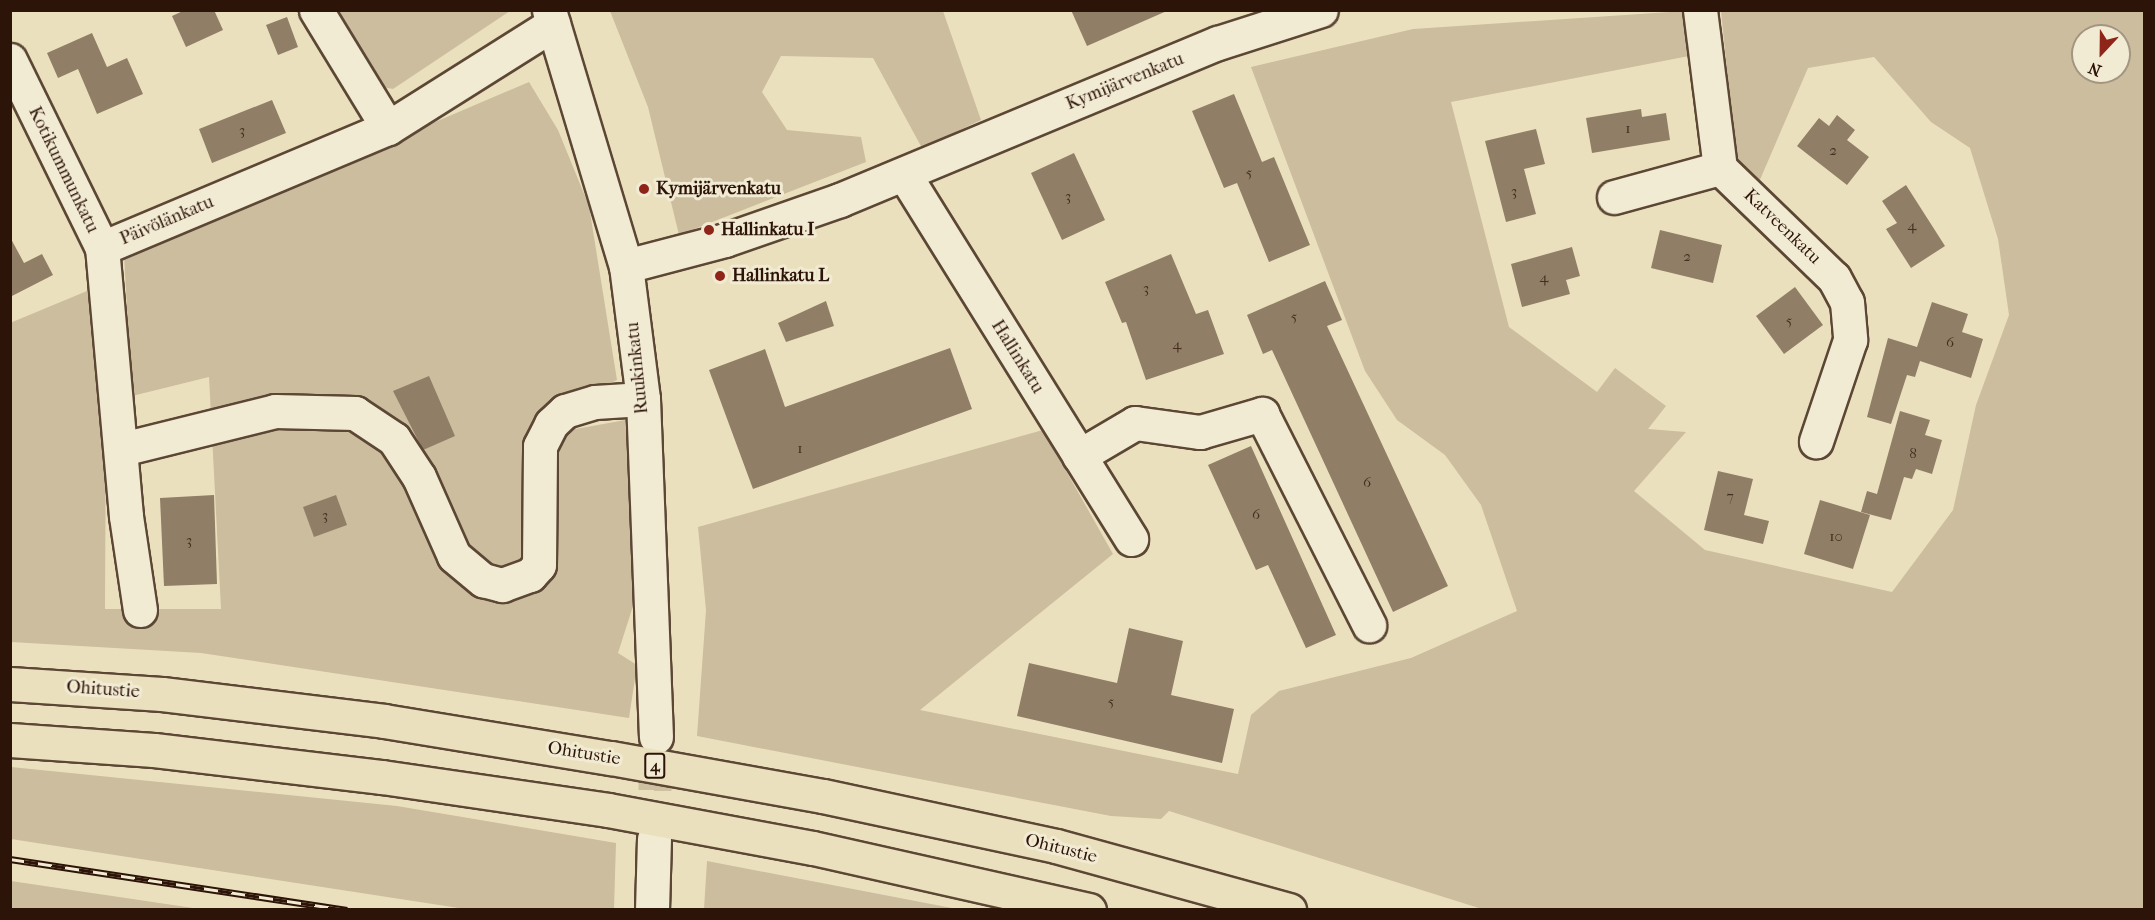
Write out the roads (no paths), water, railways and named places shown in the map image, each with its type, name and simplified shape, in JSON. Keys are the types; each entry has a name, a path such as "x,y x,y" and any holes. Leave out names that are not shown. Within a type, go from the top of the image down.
{"highway":[{"name":"Ohitustie","path":"10,684 162,694 373,720 610,758 823,796 1056,846 1289,909"},
{"path":"10,740 154,750 382,777 608,810 813,848 1089,909"}],"street":[{"path":"316,10 388,128"},
{"name":"Kymijärvenkatu","path":"626,266 725,240 904,174 1218,44 1321,10"},
{"path":"1614,197 1720,168 1700,10"},
{"name":"Päivölänkatu","path":"140,610 102,248 388,128 551,17"},
{"name":"Ruukinkatu","path":"551,17 626,266 643,399 656,737"},
{"name":"Kotikummunkatu","path":"10,60 102,248"},
{"name":"Katveenkatu","path":"1720,168 1834,278 1847,302 1850,340 1816,441"},
{"name":"Hallinkatu","path":"904,174 1131,539"},
{"path":"122,449 275,411 355,413 394,439 419,477 454,556 483,580 502,585 530,575 539,565 540,446 551,424 565,411 595,402 643,399"},
{"path":"1079,456 1135,423 1200,432 1262,414 1369,626"},
{"path":"652,909 654,839"}],"tunnel":[{"path":"654,839 656,739"}],"railway":[{"path":"10,859 347,910"}],"place":[{"name":"Kymijärvenkatu","path":"644,189"},
{"name":"Hallinkatu I","path":"709,230"},
{"name":"Hallinkatu L","path":"720,276"}]}
